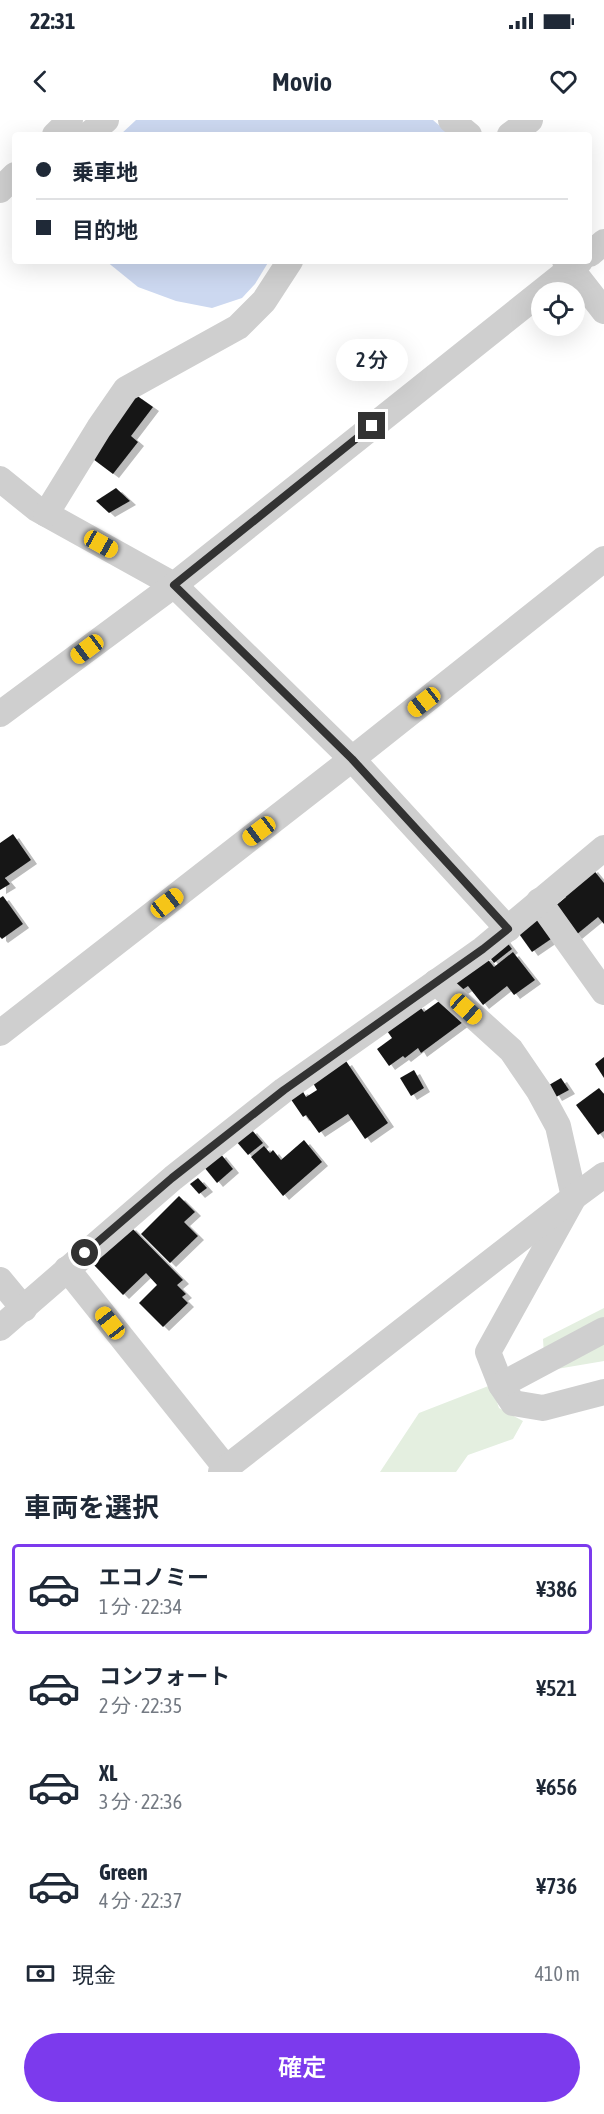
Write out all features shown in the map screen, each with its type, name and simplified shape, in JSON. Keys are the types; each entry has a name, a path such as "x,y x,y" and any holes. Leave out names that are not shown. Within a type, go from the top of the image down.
{"street":[{"path":"58,132 70,120"},
{"path":"92,132 106,120"},
{"path":"451,120 465,132"},
{"path":"514,132 531,120"},
{"path":"0,190 12,178"},
{"path":"46,514 126,389 238,327 264,301 288,264"},
{"path":"0,714 174,585 572,264"},
{"path":"578,264 604,311"},
{"path":"0,479 36,509 174,585 352,759 508,929"},
{"path":"0,1033 604,559"},
{"path":"0,1328 172,1178 284,1090 508,929 538,901 604,848"},
{"path":"538,901 604,992"},
{"path":"436,982 511,1050 539,1091 558,1126 574,1197 488,1352 501,1385 513,1403 543,1408 604,1392"},
{"path":"67,1269 224,1470 604,1175"},
{"path":"0,1280 24,1309"},
{"path":"501,1385 604,1330"}],"green space":[{"path":"604,1308 604,1361 545,1371 543,1339"},
{"path":"491,1385 499,1408 523,1421 513,1439 468,1455 456,1472 380,1472 419,1413"}],"water":[{"path":"136,120 433,120 447,132 123,132"},
{"path":"110,264 267,264 255,284 242,298 212,308 176,301 138,287"}],"building":[{"path":"136,395 153,407 131,436 138,442 113,474 89,456"},
{"path":"116,488 130,501 109,513 96,501"},
{"path":"13,834 31,860 5,878 10,884 0,890 0,843"},
{"path":"592,868 604,883 604,924 598,917 576,935 554,907 566,897 562,892"},
{"path":"3,896 23,924 2,939 0,937 0,898"},
{"path":"539,915 554,937 532,952 517,931"},
{"path":"503,937 512,949 494,963 485,951"},
{"path":"513,952 535,980 514,995 507,986 483,1005 468,986 459,992 451,982 485,956 494,967"},
{"path":"442,999 463,1022 421,1053 418,1048 389,1066 377,1049 392,1038 385,1028 418,1004 424,1012"},
{"path":"604,1057 604,1078 595,1064"},
{"path":"346,1061 388,1123 365,1139 348,1114 319,1133 306,1115 303,1117 290,1098 302,1090 306,1097 317,1090 313,1083"},
{"path":"414,1070 424,1088 411,1096 400,1078"},
{"path":"561,1078 569,1090 556,1097 549,1085"},
{"path":"599,1088 604,1094 604,1131 598,1135 576,1105"},
{"path":"251,1129 263,1143 248,1155 236,1141"},
{"path":"304,1140 322,1162 283,1196 251,1157 264,1146 270,1153 273,1150 281,1160"},
{"path":"220,1153 233,1169 217,1183 204,1167"},
{"path":"198,1178 207,1188 199,1194 190,1184"},
{"path":"179,1196 195,1212 184,1222 198,1236 170,1263 141,1234"},
{"path":"130,1226 183,1280 177,1285 186,1294 182,1297 188,1303 163,1327 139,1303 157,1285 146,1273 123,1295 92,1263"}],"route":[{"path":"85,1253 172,1178 284,1090 508,929 352,759 174,585 372,426"}]}
